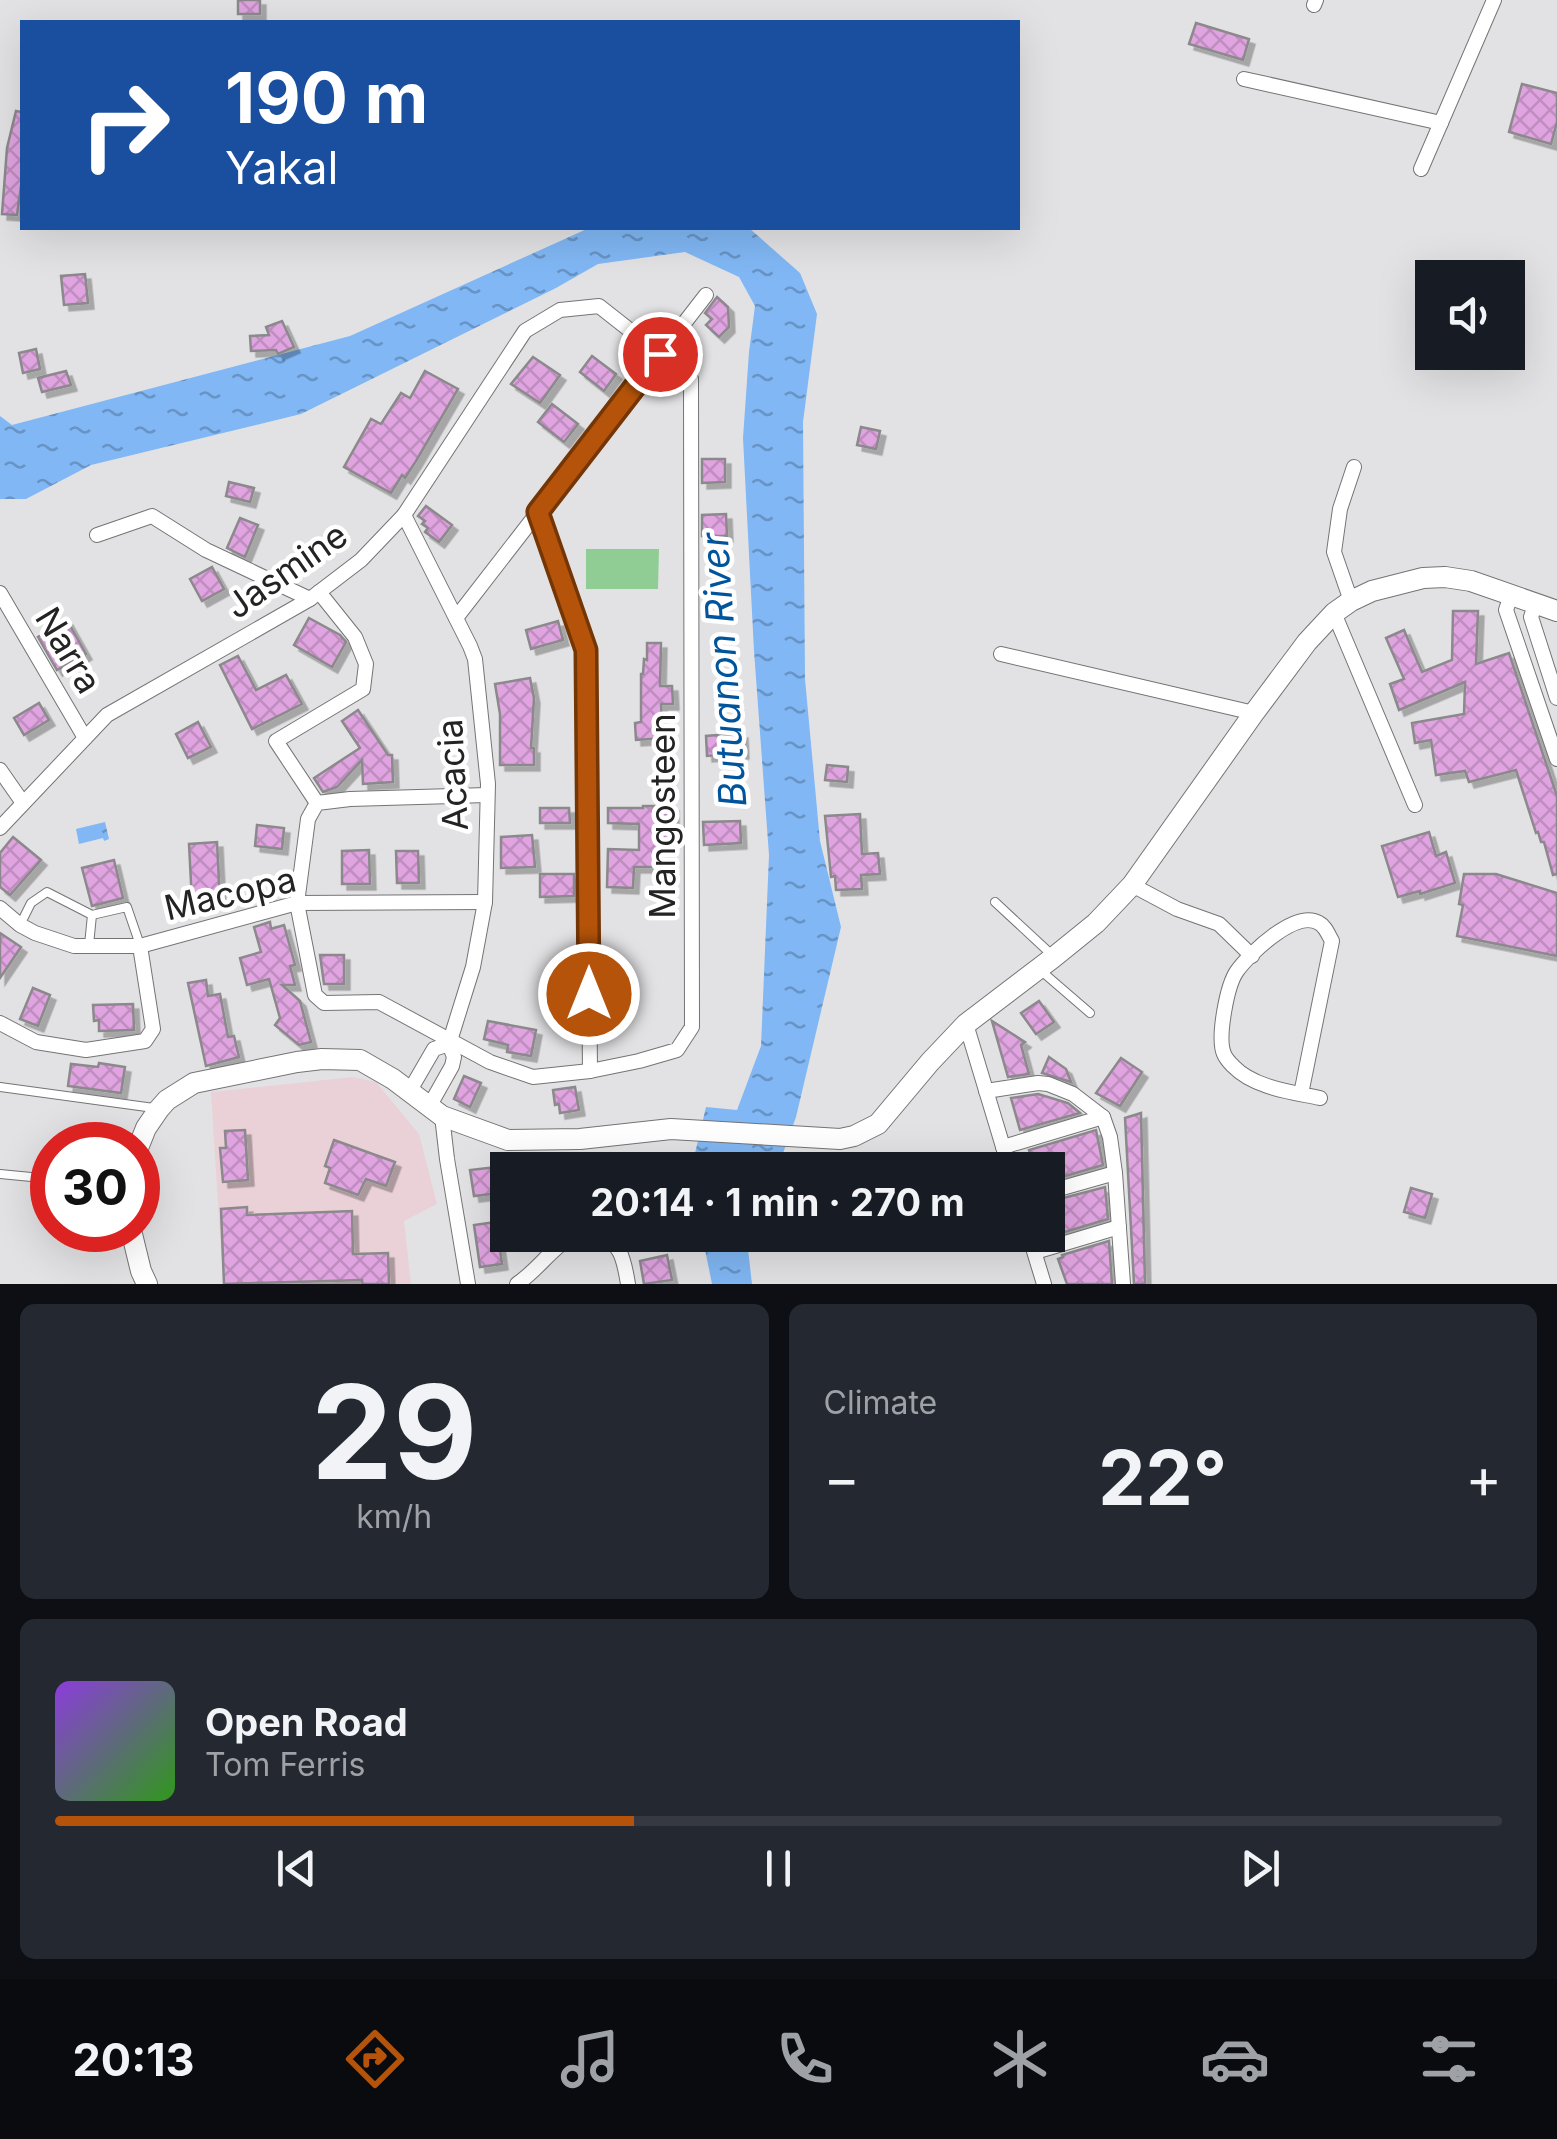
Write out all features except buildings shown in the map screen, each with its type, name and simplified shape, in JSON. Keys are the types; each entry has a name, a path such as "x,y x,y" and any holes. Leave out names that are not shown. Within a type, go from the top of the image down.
{"street":[{"path":"1421,169 1494,0"},
{"path":"1244,79 1441,123"},
{"path":"456,618 706,295"},
{"name":"Jasmine","path":"0,828 107,715 314,595 361,560 404,515 526,331 560,310 599,306 660,354"},
{"name":"Mangosteen","path":"297,903 315,995 324,1004 379,1002 449,1042 532,1077 590,1071 676,1050 692,1027 690,379 660,354"},
{"path":"1354,467 1340,508 1334,552 1342,607 1415,805"},
{"path":"538,512 586,650 590,1071"},
{"name":"Acacia","path":"404,515 475,659 488,794 484,902 473,967 449,1042 454,1058 436,1110"},
{"path":"97,534 152,516 206,550 314,595 354,637 366,664 363,689 276,740 317,803"},
{"path":"150,1122 167,1100 194,1083 322,1059 360,1060 436,1110 508,1140 580,1140 670,1129 840,1139 854,1136 878,1124 966,1024 1047,963 1132,886 1307,642 1342,607 1396,584 1444,577 1470,581 1557,611"},
{"name":"Narra","path":"0,593 86,738"},
{"path":"1511,595 1506,610 1557,759"},
{"path":"1535,605 1531,617 1557,698"},
{"path":"1001,654 1254,713"},
{"path":"0,770 23,803"},
{"path":"317,803 488,794"},
{"path":"297,903 308,819 317,803"},
{"path":"1132,886 1177,909 1219,924 1252,956"},
{"name":"Macopa","path":"0,908 34,932 89,947 140,946 297,903 484,902"},
{"path":"1301,1094 1332,941 1323,925 1308,919 1293,922 1235,973 1223,1026 1223,1052 1235,1069 1257,1082 1301,1094 1320,1098"},
{"path":"0,1023 36,1042 86,1050 145,1041 153,1029 140,946"},
{"path":"966,1024 1004,1152"},
{"path":"409,1092 434,1049 449,1042"},
{"path":"986,1091 1048,1084 1073,1094 1103,1117 1115,1173 1122,1284"},
{"path":"436,1110 468,1284"},
{"path":"1003,1148 1103,1117"},
{"path":"1065,1187 1115,1173"},
{"path":"1065,1242 1118,1226"},
{"path":"136,1252 147,1284"},
{"path":"518,1284 553,1252"},
{"path":"620,1252 628,1284"},
{"path":"1034,1252 1044,1284"}],"lane":[{"path":"20,925 31,904 47,892 92,915 127,907 140,946"},
{"path":"995,902 1090,1013"},
{"path":"89,947 92,915"},
{"path":"0,1087 159,1109"},
{"path":"0,1174 30,1177"}],"shaded area":[{"path":"353,1077 376,1082 419,1134 437,1204 404,1221 411,1284 223,1284 211,1092"}],"green space":[{"path":"586,549 659,549 658,589 586,589"}],"water":[{"path":"585,230 751,230 800,273 817,314 803,422 805,679 820,841 841,927 796,1117 783,1152 695,1152 706,1107 737,1110 761,1046 769,855 743,438 755,306 739,277 685,252 598,264 301,414 91,465 26,499 0,499 0,416 12,425 350,336"},
{"path":"105,822 109,839 79,844 76,829"},
{"path":"705,1252 748,1252 752,1284 712,1284"}],"route":[{"path":"589,994 586,650 538,512 660,354"}],"water label":[{"name":"Butuanon River","path":"723,670"}]}
